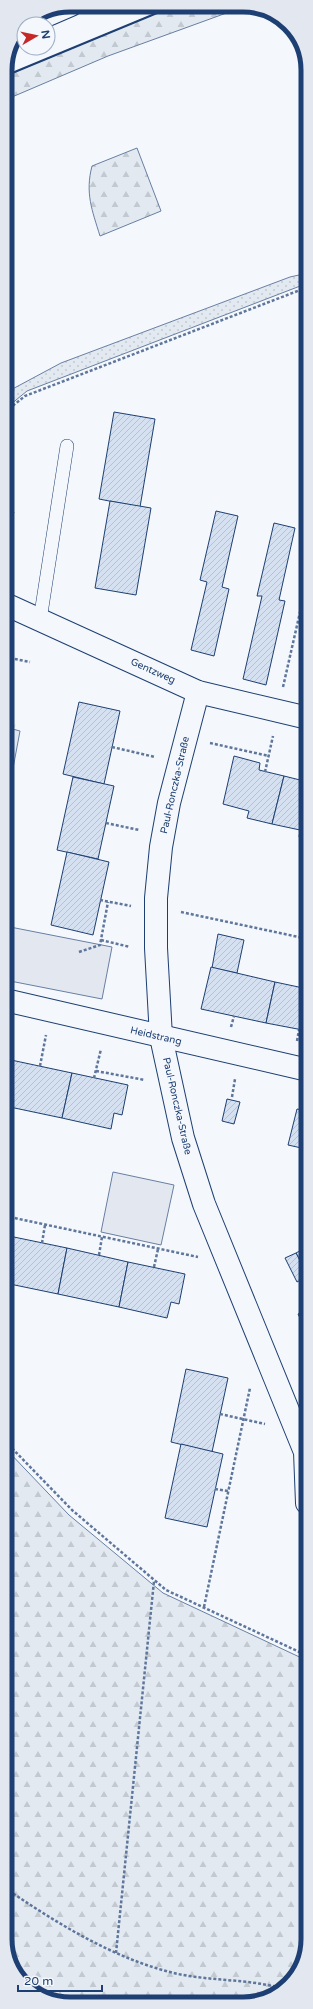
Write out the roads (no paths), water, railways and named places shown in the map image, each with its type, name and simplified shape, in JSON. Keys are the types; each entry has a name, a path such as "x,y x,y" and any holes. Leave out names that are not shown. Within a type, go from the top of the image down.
{"main road":[{"name":"Gentzweg","path":"12,607 198,692 301,716"},
{"name":"Paul-Ronczka-Straße","path":"198,692 170,796 161,847 156,898 156,948 161,1037 183,1138 204,1204 301,1442"},
{"name":"Heidstrang","path":"12,1002 301,1068"}],"lane":[{"path":"40,620 68,446"}]}
